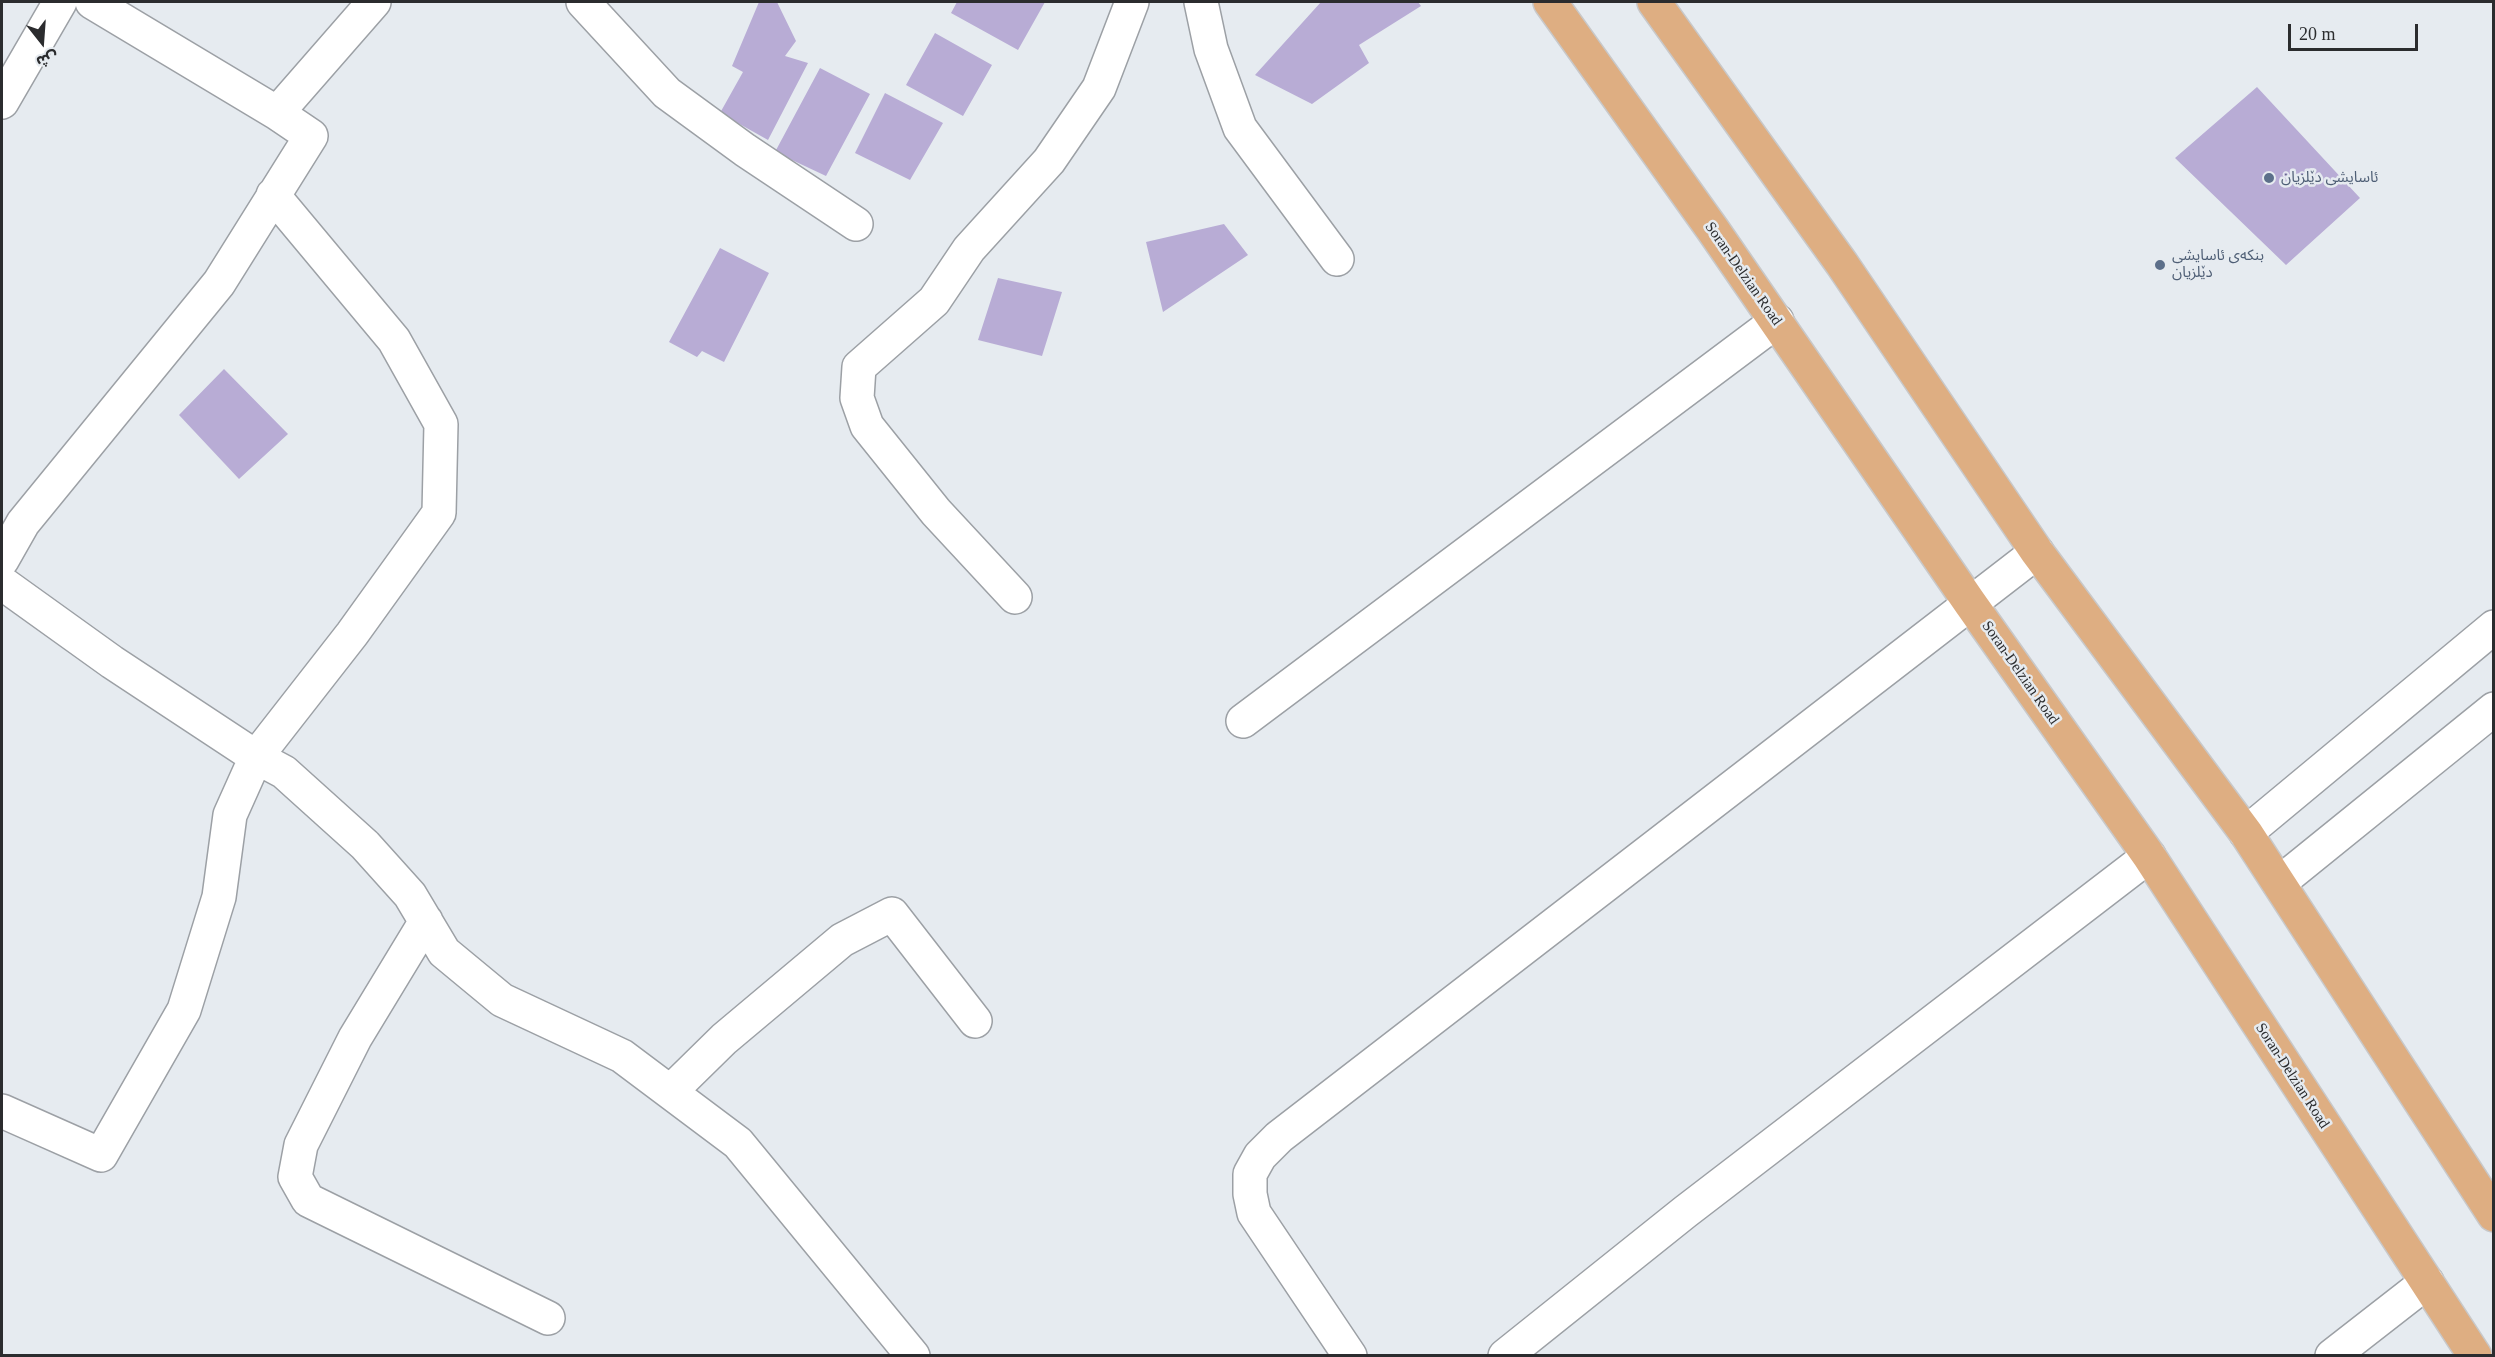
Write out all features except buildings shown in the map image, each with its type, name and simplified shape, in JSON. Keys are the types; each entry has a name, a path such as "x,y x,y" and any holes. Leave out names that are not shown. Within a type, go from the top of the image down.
{"main road":[{"name":"Soran-Delzian Road","path":"1550,2 1777,321 1970,603 2149,856 2475,1356"},
{"path":"1654,2 1842,264 2037,552 2246,832 2493,1215"}],"street":[{"path":"2,102 60,2"},
{"path":"2,560 23,523 219,283 310,136 277,113 92,2"},
{"path":"277,113 374,2"},
{"path":"583,2 667,93 745,150 856,224"},
{"path":"1015,597 936,512 867,426 857,398 859,367 934,301 969,249 1049,161 1099,88 1132,2"},
{"path":"1201,2 1211,49 1240,128 1337,259"},
{"path":"2,1111 101,1155 184,1010 219,897 230,815 256,757 352,634 439,513 441,424 394,340 273,195"},
{"path":"1243,721 1777,321"},
{"path":"1350,1356 1254,1214 1250,1194 1251,1174 1260,1156 1279,1137 2037,552"},
{"path":"2,584 112,662 256,757 284,771 365,845 410,895 444,952 502,1000 622,1056 738,1143 913,1356"},
{"path":"2246,832 2493,627"},
{"path":"2279,884 2493,709"},
{"path":"1505,1356 1695,1205 2149,856"},
{"path":"670,1092 724,1039 842,940 892,914 975,1021"},
{"path":"426,921 355,1038 301,1145 295,1177 308,1200 548,1317"},
{"path":"2331,1356 2427,1282"}],"place":[{"name":"ئاسایشی دێلزیان","path":"2269,178"},
{"name":"بنکەی ئاسایشی دێلزیان","path":"2160,265"}]}
